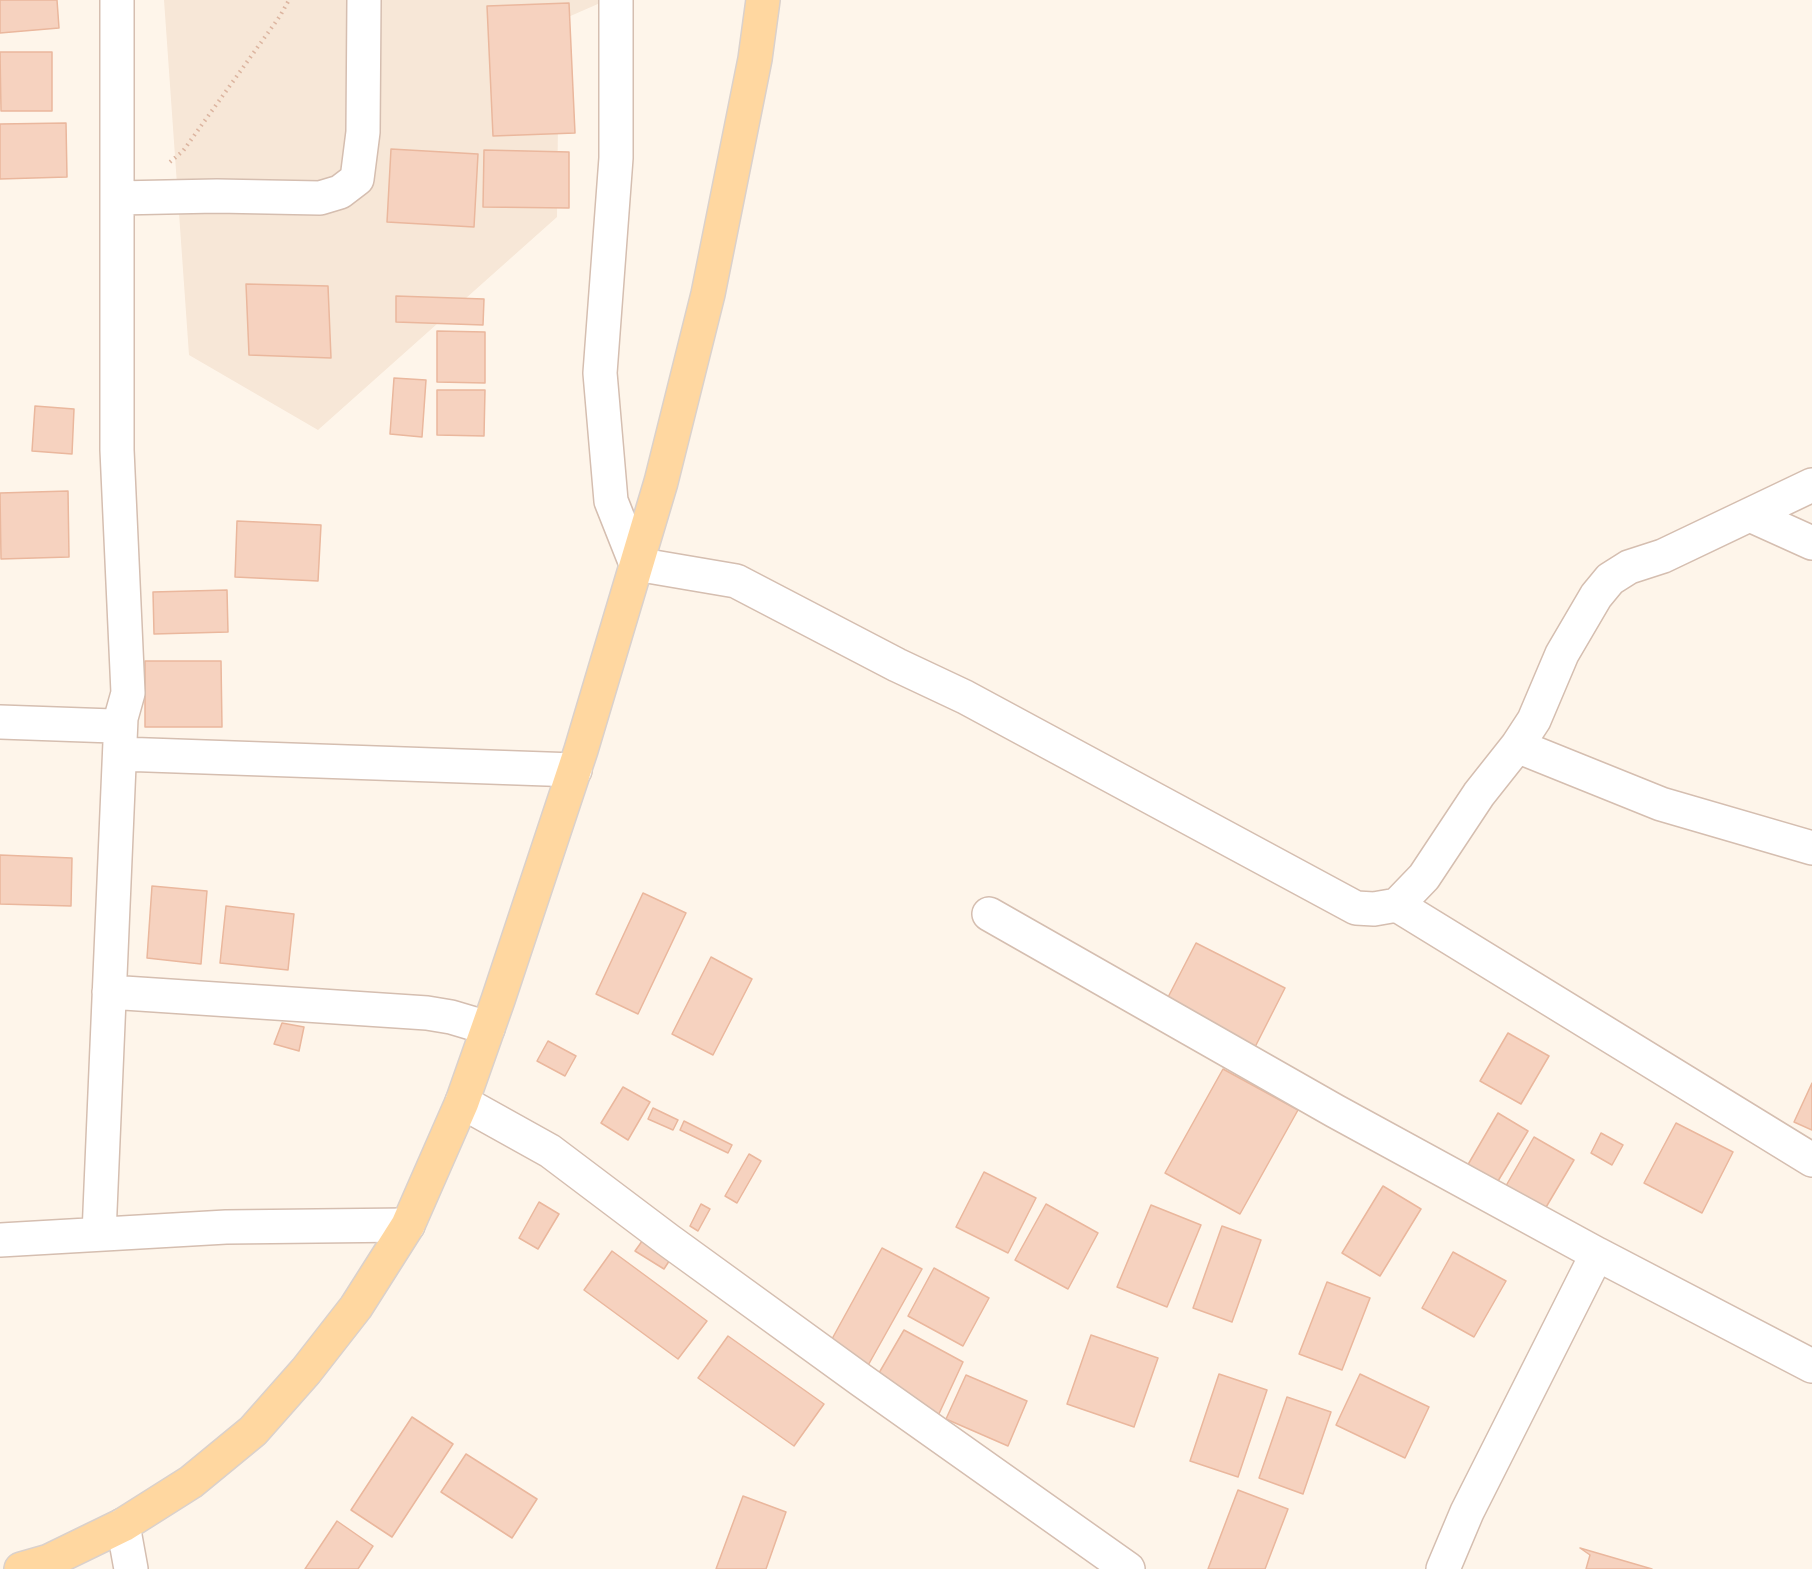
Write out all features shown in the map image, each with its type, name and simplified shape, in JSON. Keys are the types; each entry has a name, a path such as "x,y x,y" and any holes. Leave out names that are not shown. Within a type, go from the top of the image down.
{"main road":[{"path":"21,1569 49,1561 123,1526 191,1482 253,1431 306,1371 356,1307 408,1225 462,1102 488,1028 575,770 661,482 708,294 754,59 763,0"}],"street":[{"path":"99,1234 121,718 128,693 117,450 123,198 117,0"},
{"path":"123,198 217,196 320,198 340,192 357,179 363,132 364,0"},
{"path":"616,0 616,158 600,373 611,501 636,564 735,581 897,665 965,697 1356,908 1374,909 1397,905 1424,877 1479,794 1517,746 1534,720 1562,654 1596,596 1610,579 1629,567 1663,556 1812,485"},
{"path":"1750,516 1812,543"},
{"path":"0,722 114,726 121,718"},
{"path":"1517,746 1661,804 1812,848"},
{"path":"120,754 575,770"},
{"path":"1397,905 1812,1160"},
{"path":"989,914 1335,1111 1597,1254 1812,1366"},
{"path":"110,992 427,1013 452,1017 488,1028"},
{"path":"462,1102 550,1152 706,1268 1128,1569"},
{"path":"0,1239 226,1227 408,1225"},
{"path":"1443,1569 1467,1512 1597,1254"},
{"path":"123,1526 131,1569"}],"path":[{"path":"123,198 183,151 289,0"}],"shaded area":[{"path":"164,0 607,0 559,21 557,217 318,430 189,355"}],"building":[{"path":"0,0 57,0 59,28 0,33"},
{"path":"569,3 575,133 493,136 487,6"},
{"path":"0,52 52,52 52,111 1,111"},
{"path":"66,123 67,177 0,179 0,124"},
{"path":"391,149 478,154 474,227 387,222"},
{"path":"484,150 569,152 569,208 483,207"},
{"path":"246,284 328,286 331,358 249,355"},
{"path":"396,296 484,299 483,325 396,322"},
{"path":"437,331 485,332 485,383 437,382"},
{"path":"394,378 426,380 422,437 390,434"},
{"path":"437,390 485,390 484,436 437,435"},
{"path":"35,406 74,409 72,454 32,451"},
{"path":"68,491 69,557 1,559 0,493"},
{"path":"237,521 321,525 318,581 235,577"},
{"path":"227,590 228,632 154,634 153,592"},
{"path":"145,661 221,661 222,727 145,727"},
{"path":"0,855 72,858 71,906 0,904"},
{"path":"152,886 207,891 201,964 147,958"},
{"path":"643,893 686,913 638,1014 596,994"},
{"path":"226,906 294,914 288,970 220,963"},
{"path":"1196,943 1285,988 1253,1051 1164,1005"},
{"path":"711,957 752,979 713,1055 672,1034"},
{"path":"282,1023 304,1027 299,1051 274,1044"},
{"path":"1508,1033 1549,1056 1521,1104 1480,1081"},
{"path":"548,1041 576,1056 565,1076 537,1061"},
{"path":"1223,1069 1298,1110 1240,1214 1165,1173"},
{"path":"1812,1083 1812,1130 1794,1122"},
{"path":"623,1087 650,1102 628,1140 601,1123"},
{"path":"653,1108 678,1120 673,1130 648,1119"},
{"path":"1498,1113 1528,1131 1495,1186 1466,1168"},
{"path":"684,1121 732,1145 728,1153 680,1130"},
{"path":"1676,1123 1733,1152 1702,1213 1644,1183"},
{"path":"1601,1133 1623,1145 1612,1165 1591,1153"},
{"path":"1534,1137 1574,1160 1542,1214 1503,1191"},
{"path":"749,1154 761,1161 737,1203 725,1196"},
{"path":"984,1172 1036,1198 1008,1253 956,1227"},
{"path":"1383,1186 1421,1209 1380,1276 1342,1253"},
{"path":"539,1202 559,1214 538,1249 519,1238"},
{"path":"701,1204 710,1209 698,1231 690,1226"},
{"path":"1046,1204 1098,1233 1068,1289 1015,1260"},
{"path":"1151,1205 1201,1225 1167,1307 1117,1287"},
{"path":"1222,1226 1261,1240 1232,1322 1193,1308"},
{"path":"645,1237 673,1255 664,1269 635,1251"},
{"path":"882,1248 922,1269 866,1369 827,1348"},
{"path":"612,1251 707,1321 678,1359 584,1290"},
{"path":"1453,1252 1506,1281 1474,1337 1422,1308"},
{"path":"934,1268 989,1298 963,1346 908,1316"},
{"path":"1327,1282 1370,1298 1342,1370 1299,1354"},
{"path":"904,1330 963,1362 937,1418 872,1385"},
{"path":"1091,1335 1158,1358 1134,1427 1067,1404"},
{"path":"728,1336 824,1404 794,1446 698,1378"},
{"path":"1219,1374 1267,1390 1238,1477 1190,1461"},
{"path":"1360,1374 1429,1407 1405,1458 1336,1425"},
{"path":"966,1375 1027,1401 1008,1446 946,1419"},
{"path":"1287,1397 1331,1412 1303,1494 1259,1478"},
{"path":"412,1417 453,1444 392,1537 351,1510"},
{"path":"466,1454 537,1499 512,1538 441,1492"},
{"path":"1238,1490 1288,1509 1265,1569 1208,1569"},
{"path":"743,1496 786,1512 766,1569 716,1569"},
{"path":"337,1521 373,1546 358,1569 305,1569"},
{"path":"1580,1548 1652,1569 1586,1569 1590,1555"}]}
